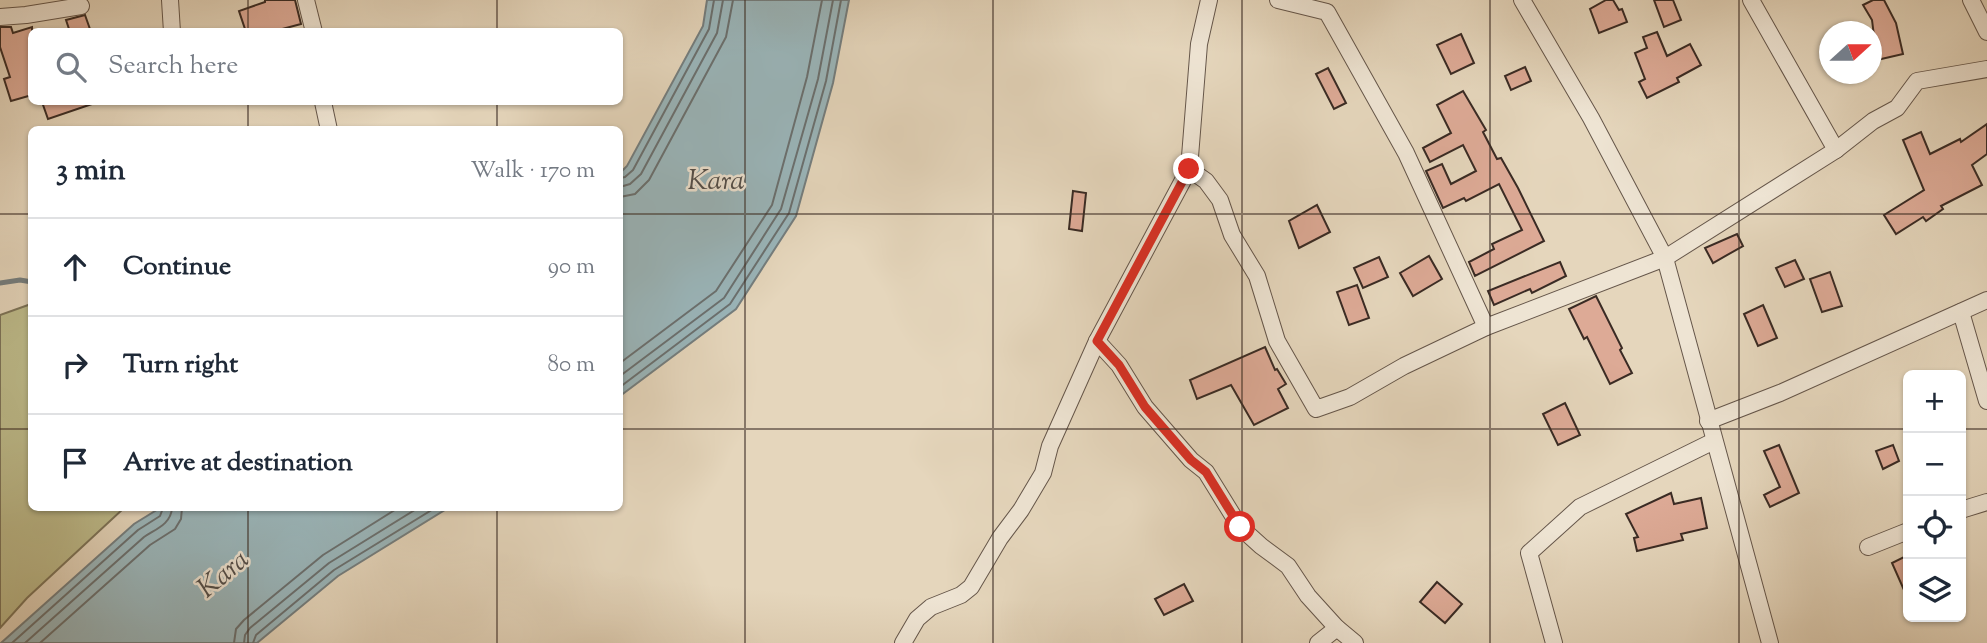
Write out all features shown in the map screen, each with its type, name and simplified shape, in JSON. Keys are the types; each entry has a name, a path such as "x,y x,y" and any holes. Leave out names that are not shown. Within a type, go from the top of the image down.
{"street":[{"path":"170,0 172,28"},
{"path":"306,0 313,28"},
{"path":"903,643 917,619 931,607 961,595 971,587 1000,538 1021,510 1043,473 1050,446 1097,341 1189,169 1199,44 1209,0"},
{"path":"1278,0 1327,12 1406,153 1486,327"},
{"path":"1522,0 1591,118 1665,258 1770,643"},
{"path":"1751,0 1836,150"},
{"path":"1971,0 1987,32"},
{"path":"0,17 80,6"},
{"path":"1189,169 1206,181 1220,200 1233,235 1257,276 1277,341 1316,408 1350,397 1404,366 1486,327 1665,258 1836,150 1874,121 1897,108 1917,81 1987,69"},
{"path":"324,105 328,126"},
{"path":"1708,421 1780,393 1987,300"},
{"path":"1961,312 1987,401"},
{"path":"1097,341 1119,365 1145,407 1191,460 1206,472 1240,527 1261,547 1288,566 1308,596 1337,628 1355,643"},
{"path":"1554,643 1529,553 1580,508 1713,441"},
{"path":"1966,508 1987,502"},
{"path":"1868,547 1903,533"},
{"path":"1318,643 1337,628"}],"shaded area":[{"path":"28,305 28,511 121,511 27,598 0,628 0,315"}],"water":[{"name":"Kara","path":"707,0 849,0 833,83 796,216 736,309 623,394 623,170 703,26"},
{"name":"Kara","path":"155,511 443,511 338,576 257,643 1,643 134,524"}],"building":[{"path":"295,0 301,24 286,28 245,28 239,11 265,2"},
{"path":"1606,0 1613,0 1619,10 1622,9 1627,22 1599,33 1590,9"},
{"path":"1654,0 1673,0 1681,20 1664,27"},
{"path":"1873,0 1884,0 1896,23 1903,54 1882,59 1882,21 1872,21 1863,5"},
{"path":"85,15 90,28 69,28 66,20"},
{"path":"0,27 11,27 13,33 28,28 28,96 11,101 4,79 10,77 0,47"},
{"path":"1657,32 1667,56 1690,44 1701,65 1677,78 1679,82 1647,98 1639,82 1645,79 1635,53 1647,48 1643,37"},
{"path":"1461,34 1474,63 1451,74 1437,45"},
{"path":"1525,67 1531,81 1511,90 1505,76"},
{"path":"1328,68 1346,103 1334,109 1316,74"},
{"path":"1463,91 1486,130 1483,132 1497,159 1501,158 1544,241 1475,276 1469,262 1494,249 1492,244 1522,230 1499,184 1466,201 1464,198 1443,208 1426,171 1442,164 1451,184 1476,171 1463,145 1430,162 1423,148 1451,133 1437,105"},
{"path":"43,105 89,105 48,119"},
{"path":"1987,124 1987,154 1972,165 1982,185 1941,206 1943,209 1926,221 1923,217 1896,234 1884,215 1924,190 1903,140 1921,132 1930,154 1960,139 1961,142"},
{"path":"1073,191 1086,193 1082,231 1069,229"},
{"path":"1317,205 1330,232 1299,248 1289,221"},
{"path":"1737,234 1743,246 1713,263 1705,248"},
{"path":"1429,256 1442,279 1413,296 1400,273"},
{"path":"1379,257 1388,277 1363,288 1354,268"},
{"path":"1795,260 1804,279 1785,287 1776,268"},
{"path":"1560,262 1566,276 1532,293 1530,289 1494,305 1488,291"},
{"path":"1830,272 1842,306 1822,312 1810,279"},
{"path":"1357,285 1369,318 1349,325 1337,292"},
{"path":"1596,296 1632,373 1610,384 1587,337 1584,339 1569,309"},
{"path":"1763,305 1777,338 1758,346 1744,314"},
{"path":"1265,347 1275,370 1277,369 1286,384 1278,389 1288,408 1254,425 1231,385 1197,399 1190,380"},
{"path":"1565,403 1580,435 1558,445 1543,414"},
{"path":"1779,445 1799,493 1770,507 1764,495 1780,487 1764,451"},
{"path":"1893,445 1899,461 1883,469 1876,451"},
{"path":"1671,493 1674,504 1701,498 1707,528 1681,534 1683,540 1637,551 1634,538 1638,537 1626,514"},
{"path":"1903,558 1903,588 1892,563"},
{"path":"1437,582 1462,604 1445,623 1420,602"},
{"path":"1184,584 1193,601 1164,615 1155,599"}],"waterway":[{"path":"0,283 28,281"}],"route":[{"path":"1189,169 1097,341 1119,365 1145,407 1191,460 1206,472 1240,527"}]}
